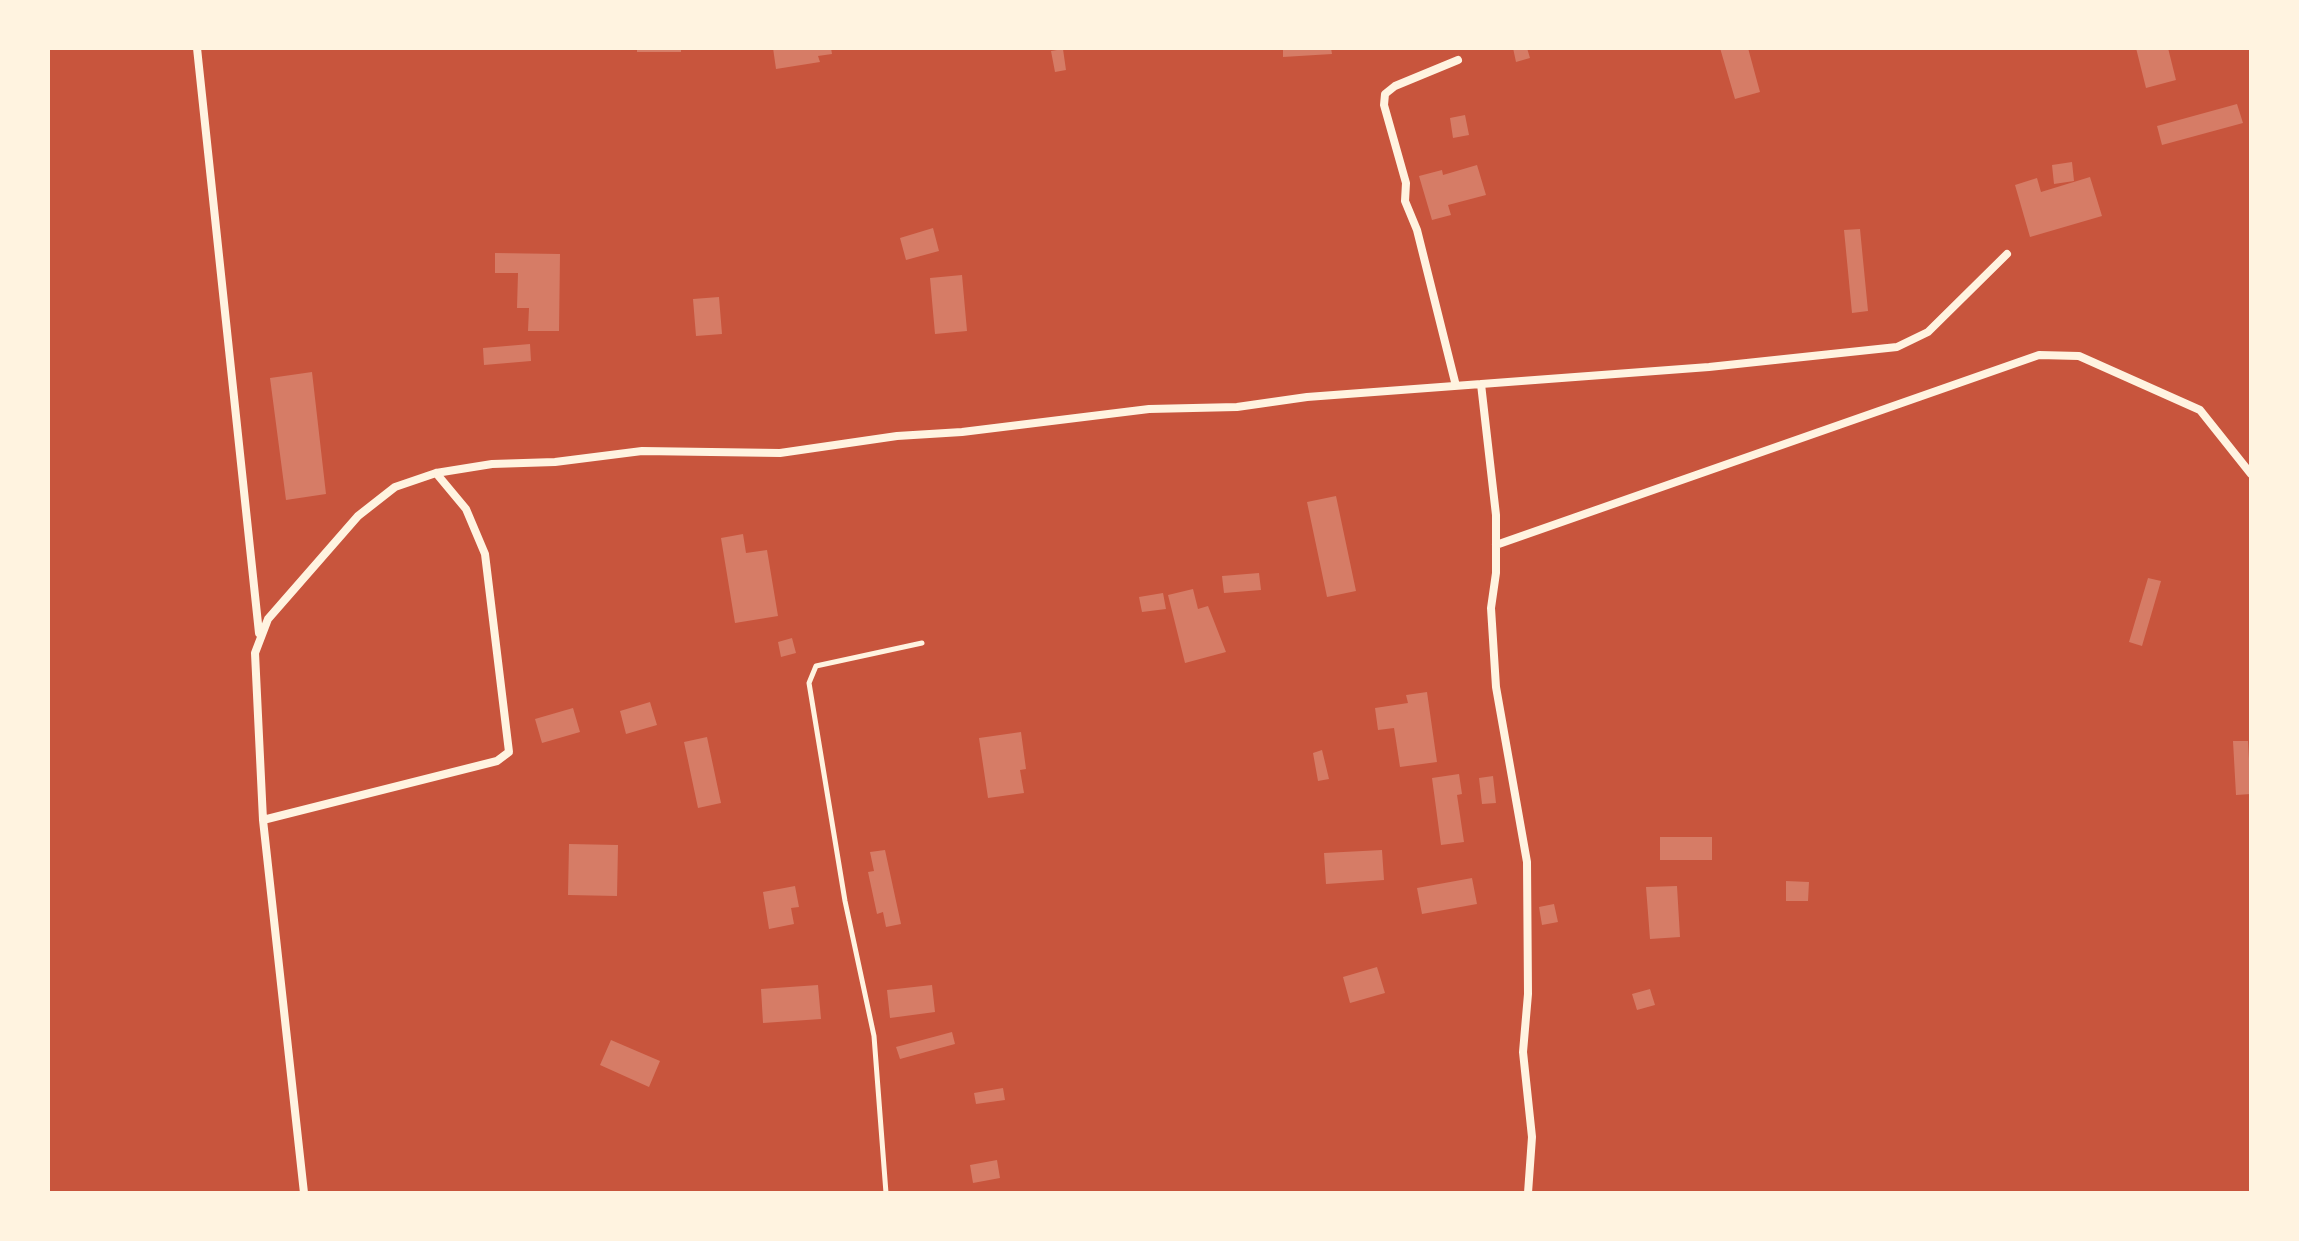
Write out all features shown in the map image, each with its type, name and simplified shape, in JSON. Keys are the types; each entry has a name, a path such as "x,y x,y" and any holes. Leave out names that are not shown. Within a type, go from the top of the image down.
{"street":[{"path":"197,48 259,634 255,653 255,685 263,820 304,1193"},
{"path":"1456,386 1417,230 1405,201 1406,183 1384,105 1385,94 1395,86 1458,60"},
{"path":"259,634 268,619 367,507 395,487 436,473 492,464 555,462 642,451 780,453 897,436 962,432 1149,409 1237,407 1307,397 1709,367 1897,347 1928,332 2007,254"},
{"path":"1496,545 2039,355 2079,356 2200,410 2251,474"},
{"path":"1481,384 1496,515 1491,608 1496,687 1527,862 1528,994 1523,1052 1532,1137 1528,1193"},
{"path":"263,820 497,761 509,752 485,554 466,509 436,473"}],"lane":[{"path":"886,1193 874,1036 845,901 809,683 816,666 922,643"}],"building":[{"path":"637,48 681,48 681,52 637,52"},
{"path":"773,48 831,48 832,54 818,56 820,62 776,69"},
{"path":"1283,48 1331,48 1332,54 1283,57"},
{"path":"1513,48 1527,48 1530,58 1516,62"},
{"path":"1720,48 1748,48 1760,92 1735,99"},
{"path":"2136,48 2168,48 2176,80 2146,88"},
{"path":"1063,49 1066,70 1055,72 1051,51"},
{"path":"2237,104 2243,123 2162,145 2157,126"},
{"path":"1465,115 1469,135 1453,138 1450,118"},
{"path":"2072,162 2074,181 2054,184 2052,165"},
{"path":"1477,165 1486,195 1448,205 1451,215 1432,220 1419,176 1442,170 1443,175"},
{"path":"2090,177 2102,216 2030,237 2015,185 2037,178 2041,192"},
{"path":"933,228 939,251 906,260 900,238"},
{"path":"1860,229 1868,311 1852,313 1844,230"},
{"path":"495,253 560,254 559,331 528,331 529,308 517,308 518,273 495,273"},
{"path":"962,275 967,331 935,334 930,278"},
{"path":"719,297 722,334 696,336 693,299"},
{"path":"530,344 531,361 484,365 483,348"},
{"path":"312,372 326,494 286,500 270,378"},
{"path":"1336,496 1356,591 1327,597 1307,502"},
{"path":"743,534 746,553 767,550 778,616 735,623 721,538"},
{"path":"1259,573 1261,590 1224,593 1222,576"},
{"path":"2148,578 2161,581 2142,646 2129,642"},
{"path":"1193,589 1198,609 1208,606 1226,652 1185,663 1168,595"},
{"path":"1163,593 1166,609 1142,612 1139,597"},
{"path":"792,638 796,653 781,657 778,642"},
{"path":"1427,692 1437,762 1400,767 1394,728 1378,730 1375,708 1408,703 1406,695"},
{"path":"650,702 657,725 626,734 620,711"},
{"path":"573,708 580,732 542,743 535,719"},
{"path":"1021,732 1026,769 1020,770 1024,793 988,798 979,738"},
{"path":"707,737 721,803 698,808 684,742"},
{"path":"2233,741 2248,741 2251,794 2236,795"},
{"path":"1322,750 1329,779 1318,781 1313,753"},
{"path":"1459,774 1462,794 1457,795 1464,842 1441,845 1432,778"},
{"path":"1493,776 1496,803 1482,804 1479,778"},
{"path":"1660,837 1712,837 1712,860 1660,860"},
{"path":"569,844 618,845 617,896 568,895"},
{"path":"885,850 901,924 886,927 883,912 877,914 868,872 874,871 870,852"},
{"path":"1382,850 1384,880 1326,884 1324,853"},
{"path":"1472,878 1477,904 1422,914 1417,888"},
{"path":"1786,881 1809,882 1808,901 1786,901"},
{"path":"795,886 799,907 791,908 794,924 769,929 763,892"},
{"path":"1677,886 1680,937 1650,939 1646,887"},
{"path":"1554,904 1558,922 1542,925 1539,907"},
{"path":"1377,967 1385,993 1350,1003 1343,977"},
{"path":"818,985 821,1019 763,1023 761,989"},
{"path":"932,985 935,1012 890,1018 887,990"},
{"path":"1650,989 1655,1005 1637,1010 1632,994"},
{"path":"952,1032 955,1044 900,1059 896,1047"},
{"path":"611,1040 660,1061 649,1087 600,1065"},
{"path":"1003,1088 1005,1100 976,1104 974,1093"},
{"path":"997,1160 1000,1178 973,1183 970,1165"}]}
